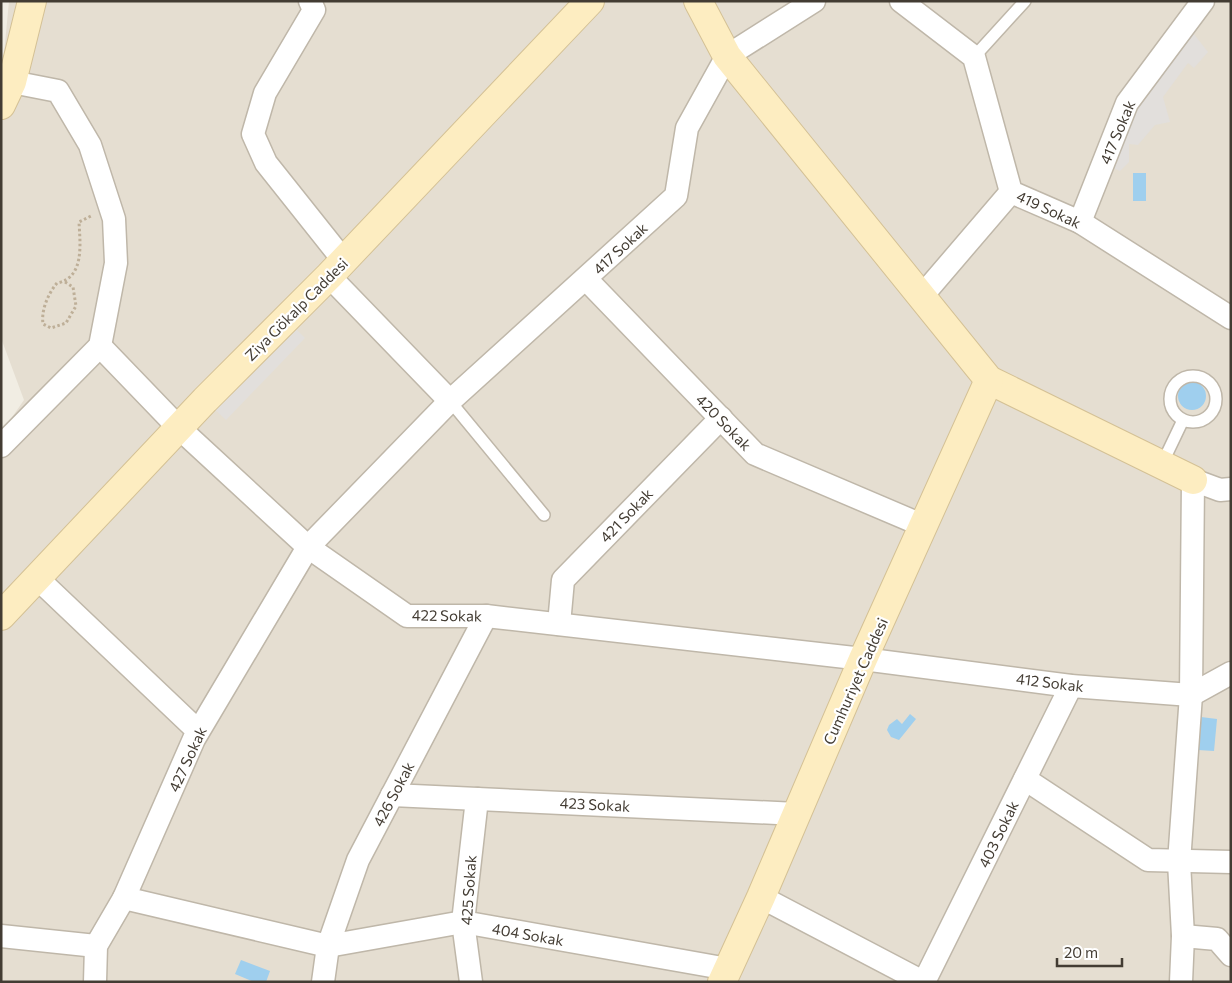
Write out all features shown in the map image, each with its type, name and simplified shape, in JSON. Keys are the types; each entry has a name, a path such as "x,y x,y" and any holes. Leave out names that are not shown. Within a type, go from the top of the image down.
{"street":[{"path":"1,446 100,346 116,263 114,219 90,145 58,91 6,94 32,1"},
{"path":"310,1 314,10 265,93 253,134 266,163 336,268 450,400"},
{"name":"Ziya Gökalp Caddesi","path":"1,616 178,428 336,268 590,1"},
{"path":"698,1 727,56 989,380 1193,480 1220,490 1231,489"},
{"path":"727,56 814,1"},
{"path":"901,1 974,57"},
{"name":"417 Sokak","path":"1080,222 1127,103 1203,1"},
{"name":"417 Sokak","path":"308,547 450,400 676,196 687,128 727,56"},
{"name":"419 Sokak","path":"974,57 1011,192 1080,222 1231,318"},
{"path":"922,296 1011,192"},
{"name":"420 Sokak","path":"586,279 755,454 924,526"},
{"name":"422 Sokak","path":"100,346 178,428 308,547 407,616 486,616 864,659"},
{"name":"Cumhuriyet Caddesi","path":"725,976 762,897 864,659 989,380"},
{"name":"421 Sokak","path":"559,624 563,580 721,418"},
{"path":"1181,982 1183,936 1179,862 1191,695 1193,480"},
{"name":"427 Sokak","path":"95,982 96,946 124,898 198,731 308,547"},
{"path":"37,578 198,731"},
{"name":"426 Sokak","path":"323,982 328,946 358,860 486,616"},
{"name":"412 Sokak","path":"864,659 1071,686 1191,695"},
{"path":"1191,695 1231,673"},
{"name":"403 Sokak","path":"924,982 1071,686"},
{"path":"1024,779 1148,860 1231,862"},
{"name":"423 Sokak","path":"392,794 797,814"},
{"name":"425 Sokak","path":"471,982 463,922 477,799"},
{"path":"762,897 924,982"},
{"path":"124,898 328,946"},
{"name":"404 Sokak","path":"328,946 463,922 725,976"},
{"path":"1,936 96,946"},
{"path":"1183,936 1217,939 1231,955"}],"lane":[{"path":"974,57 1025,1"},
{"path":"1188,376 1203,378 1214,389 1216,396 1212,412 1200,421 1183,420 1173,412 1170,406 1171,390 1175,384 1188,376"},
{"path":"450,400 544,515"},
{"path":"1162,464 1183,420"}],"path":[{"path":"65,282 73,288 76,306 66,323 51,328 43,324 42,315 51,291 57,283 65,282 76,269 80,253 79,222 110,206"}],"shaded area":[{"path":"9,1 1231,1 1231,982 1,982 1,433 24,400 1,338 1,86"},
{"path":"1186,24 1208,52 1194,68 1188,63 1163,97 1170,122 1155,125 1138,145 1129,144 1129,162 1120,171 1103,164"},
{"path":"286,319 305,338 226,420 205,400"}],"water":[{"path":"1133,173 1146,173 1146,201 1133,201"},
{"path":"1192,382 1202,386 1206,396 1202,406 1192,410 1182,406 1178,396 1182,386"},
{"path":"910,714 916,719 899,740 891,737 887,730 889,725 897,719 902,724"},
{"path":"1201,717 1217,719 1214,751 1198,750"},
{"path":"241,960 270,971 266,982 254,982 235,974"}]}
